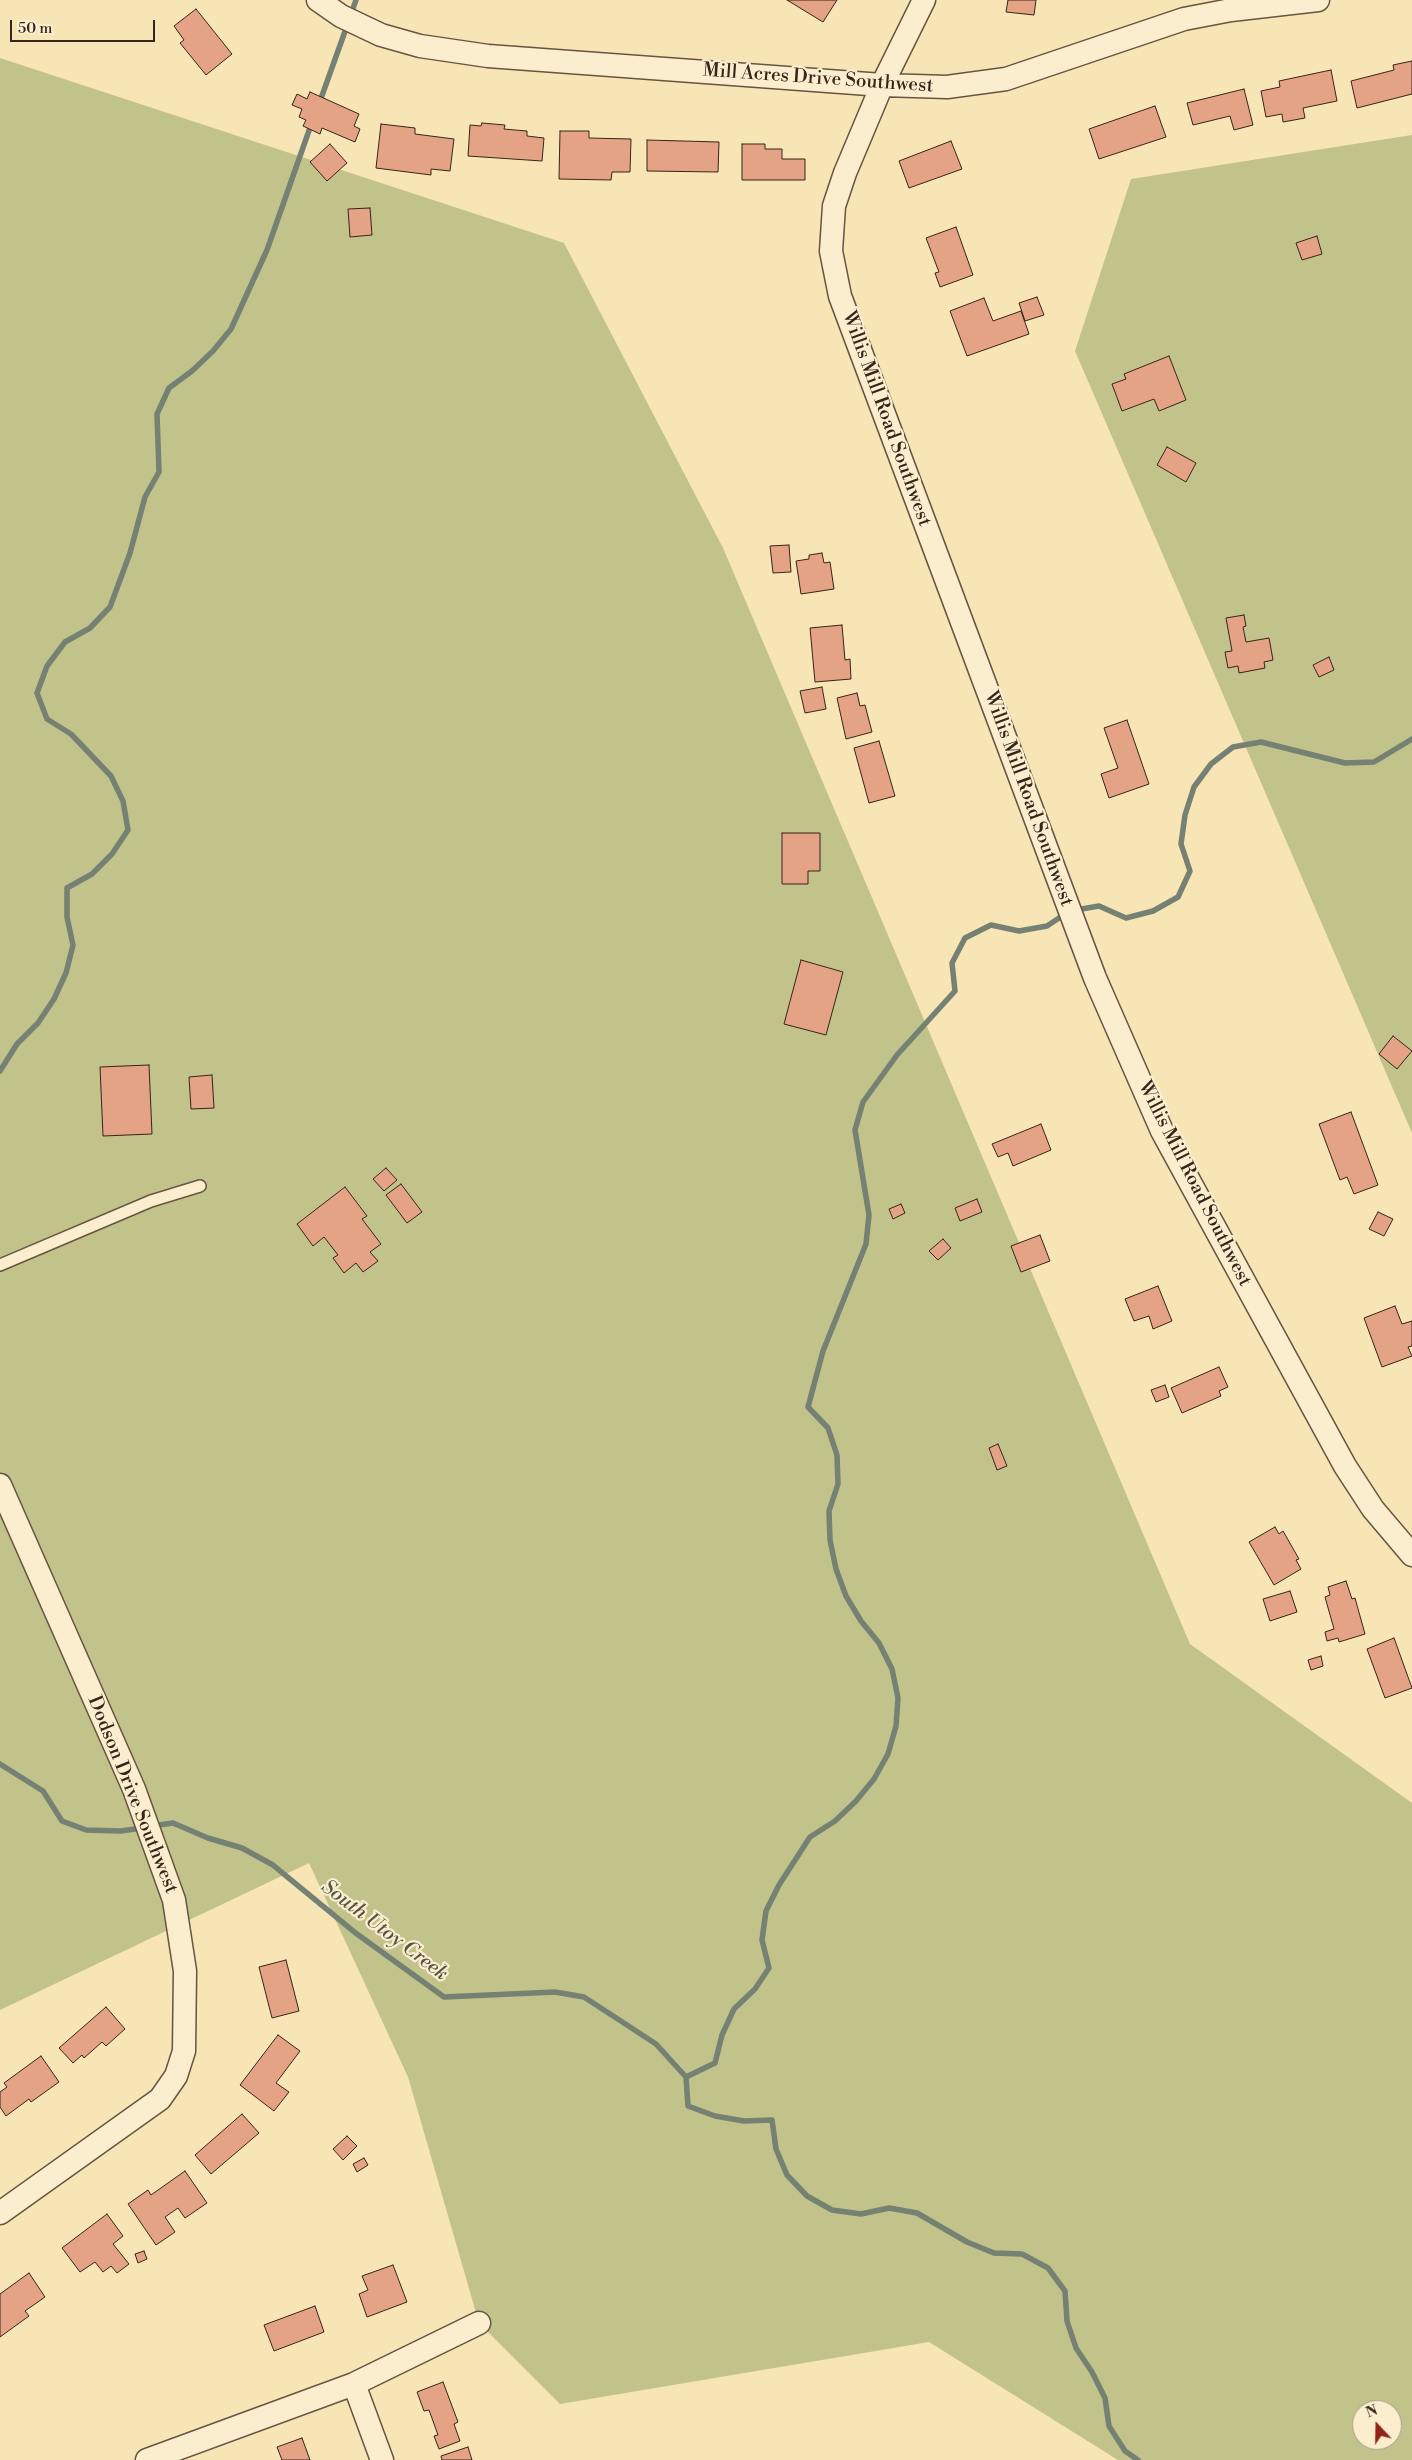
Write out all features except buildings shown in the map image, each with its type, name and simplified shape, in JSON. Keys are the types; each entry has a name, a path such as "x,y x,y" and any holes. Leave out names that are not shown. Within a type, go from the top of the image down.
{"street":[{"name":"Mill Acres Drive Southwest","path":"318,0 341,16 382,35 420,46 488,56 882,85 947,87 1006,79 1184,19 1231,10 1318,0"},
{"name":"Willis Mill Road Southwest","path":"924,0 882,85 845,173 834,206 831,251 840,296 1095,978 1162,1131 1345,1466 1373,1509 1412,1555"},
{"name":"Dodson Drive Southwest","path":"0,1485 134,1789 174,1900 185,1971 184,2051 176,2076 160,2099 0,2213"},
{"path":"147,2460 354,2384 480,2323"},
{"path":"354,2384 382,2460"}],"lane":[{"path":"0,1265 151,1201 200,1186"}],"green space":[{"path":"0,58 564,243 723,548 1190,1644 1412,1803 1412,2460 1118,2460 929,2342 560,2404 479,2323 408,2077 309,1863 0,2010"},
{"path":"1412,135 1412,1133 1075,351 1131,179"}],"waterway":[{"path":"351,14 356,0"},
{"path":"319,104 348,23"},
{"path":"0,1071 17,1044 38,1023 54,999 66,973 73,945 67,917 67,888 92,874 112,854 128,830 123,801 111,776 71,734 47,719 37,693 47,666 65,642 90,628 110,607 130,553 145,497 159,472 157,414 169,388 192,371 213,351 231,329 267,250 312,122"},
{"path":"1076,910 1099,906 1126,918 1153,911 1178,897 1190,871 1181,844 1185,815 1194,787 1211,764 1233,747 1261,742 1345,763 1374,762 1412,739"},
{"path":"686,2077 715,2063 722,2035 734,2009 755,1989 769,1968 762,1940 766,1911 779,1885 810,1837 835,1821 856,1801 874,1779 888,1754 896,1726 898,1698 892,1669 879,1643 861,1621 846,1596 836,1569 830,1540 829,1511 838,1484 837,1455 828,1428 808,1407 823,1351 866,1244 869,1215 855,1130 863,1102 897,1055 955,991 952,963 965,938 991,925 1019,931 1047,926 1065,914"},
{"name":"South Utoy Creek","path":"0,1764 43,1791 62,1821 86,1830 121,1831 142,1828"},
{"name":"South Utoy Creek","path":"151,1826 173,1823 208,1838 242,1848 273,1865 357,1934 444,1997 555,1992 584,1997 656,2044 686,2077 688,2106 715,2116 744,2121 772,2120 776,2149 787,2175 807,2196 832,2210 861,2214 889,2208 917,2213 967,2242 994,2253 1022,2254 1048,2268 1065,2291 1067,2321 1076,2348 1092,2372 1105,2398 1109,2426 1125,2451 1138,2460"}]}
